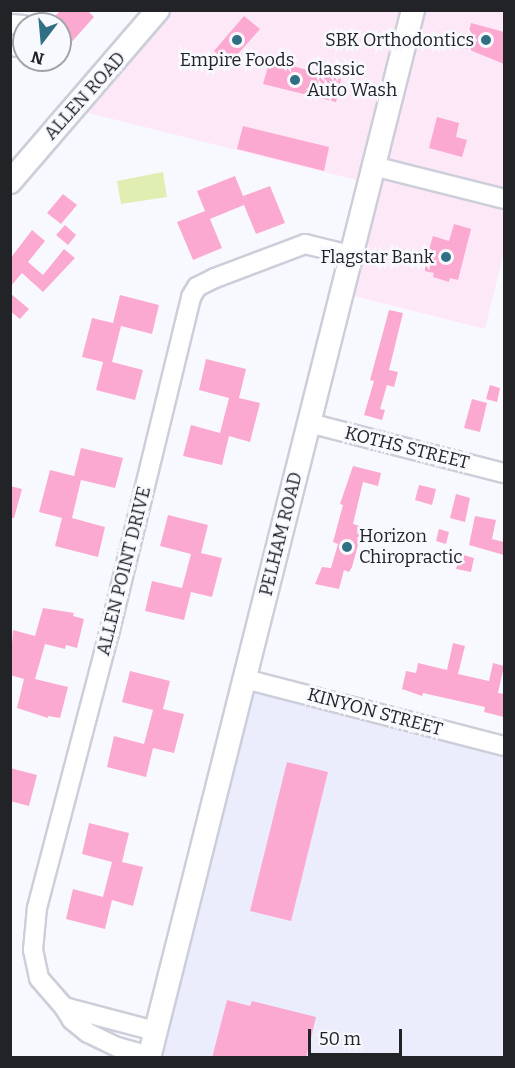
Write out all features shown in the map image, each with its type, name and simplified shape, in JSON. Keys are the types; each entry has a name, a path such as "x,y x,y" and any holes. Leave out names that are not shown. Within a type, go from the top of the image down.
{"main road":[{"name":"ALLEN ROAD","path":"10,182 158,10"},
{"name":"PELHAM ROAD","path":"149,1057 413,10"}],"street":[{"path":"373,166 504,199"},
{"name":"ALLEN POINT DRIVE","path":"149,1057 101,1041 72,1020 64,1006 39,978 33,950 35,917 109,634 191,297 197,287 215,278 305,244 350,255"},
{"name":"KOTHS STREET","path":"309,423 504,473"},
{"name":"KINYON STREET","path":"245,679 504,746"},
{"path":"64,1006 155,1031"}],"shaded area":[{"path":"158,11 504,11 504,252 485,329 342,293 368,183 72,109"},
{"path":"245,679 504,746 504,1057 149,1058"}],"green space":[{"path":"163,172 167,197 121,204 117,181"}],"building":[{"path":"61,10 87,10 94,17 72,42 72,12 59,12"},
{"name":"Empire Foods","path":"244,16 260,29 229,64 214,51"},
{"name":"SBK Orthodontics","path":"471,23 504,32 504,64 465,48"},
{"name":"Classic Auto Wash","path":"270,60 341,79 336,102 263,84"},
{"path":"437,117 459,123 456,137 467,140 462,157 429,148"},
{"path":"243,126 329,147 324,171 237,149"},
{"path":"235,176 243,196 270,186 285,223 256,234 244,205 210,219 222,248 193,260 177,222 205,211 197,191"},
{"path":"63,194 77,205 61,224 47,213"},
{"name":"Flagstar Bank","path":"454,224 471,229 458,280 450,278 449,282 433,277 434,273 425,271 425,263 433,236 449,241"},
{"path":"65,225 76,235 68,245 56,235"},
{"path":"32,230 45,241 28,262 43,275 64,249 75,258 43,292 22,273 10,287 10,259"},
{"path":"10,293 29,309 20,319 10,311"},
{"path":"120,295 159,305 152,334 121,326 112,362 143,370 135,400 96,390 103,362 82,357 92,318 113,323"},
{"path":"389,310 403,313 389,370 398,372 394,387 387,385 380,409 385,410 382,420 364,415 374,381 370,380"},
{"path":"206,359 246,369 239,398 260,403 250,442 229,436 222,465 183,456 191,425 220,433 229,398 199,390"},
{"path":"490,385 500,388 497,402 486,399"},
{"path":"472,399 487,403 480,432 464,428"},
{"path":"81,448 123,458 115,488 81,480 72,518 105,527 98,557 55,546 62,518 39,512 50,470 74,476"},
{"path":"353,466 381,473 378,486 363,482 353,524 363,527 352,567 349,572 344,570 339,589 315,584 322,567 331,568 338,544 333,542 343,505 340,504"},
{"path":"419,485 436,489 432,505 415,500"},
{"path":"10,486 22,489 14,518 10,518"},
{"path":"456,494 470,498 465,522 450,518"},
{"path":"168,515 208,525 201,553 222,558 212,597 191,592 184,620 145,611 152,581 182,588 191,554 160,546"},
{"path":"475,516 496,520 492,539 504,542 504,555 469,545"},
{"path":"439,529 449,532 446,544 436,541"},
{"path":"460,554 474,558 471,572 456,569"},
{"path":"43,608 74,613 73,616 84,619 77,648 66,645 65,649 45,644 35,679 68,687 60,718 48,716 48,718 17,708 24,679 10,675 13,630 35,636"},
{"path":"453,643 465,646 458,674 489,681 493,663 504,666 498,693 504,694 504,717 484,712 485,707 423,693 422,696 402,689 406,671 416,673 418,663 447,670"},
{"path":"130,671 170,681 163,709 184,714 174,753 153,748 146,777 107,767 114,736 144,744 153,710 122,702"},
{"path":"287,762 328,772 291,921 250,911"},
{"path":"10,768 37,775 29,806 10,801"},
{"path":"89,823 129,833 122,862 143,867 133,906 112,900 105,929 66,919 73,889 103,897 112,862 82,854"},
{"path":"227,1000 250,1006 252,1001 316,1017 306,1058 212,1058"}],"place":[{"name":"Empire Foods","path":"237,40"},
{"name":"SBK Orthodontics","path":"486,40"},
{"name":"Classic Auto Wash","path":"295,80"},
{"name":"Flagstar Bank","path":"446,257"},
{"name":"Horizon Chiropractic","path":"347,547"}]}
